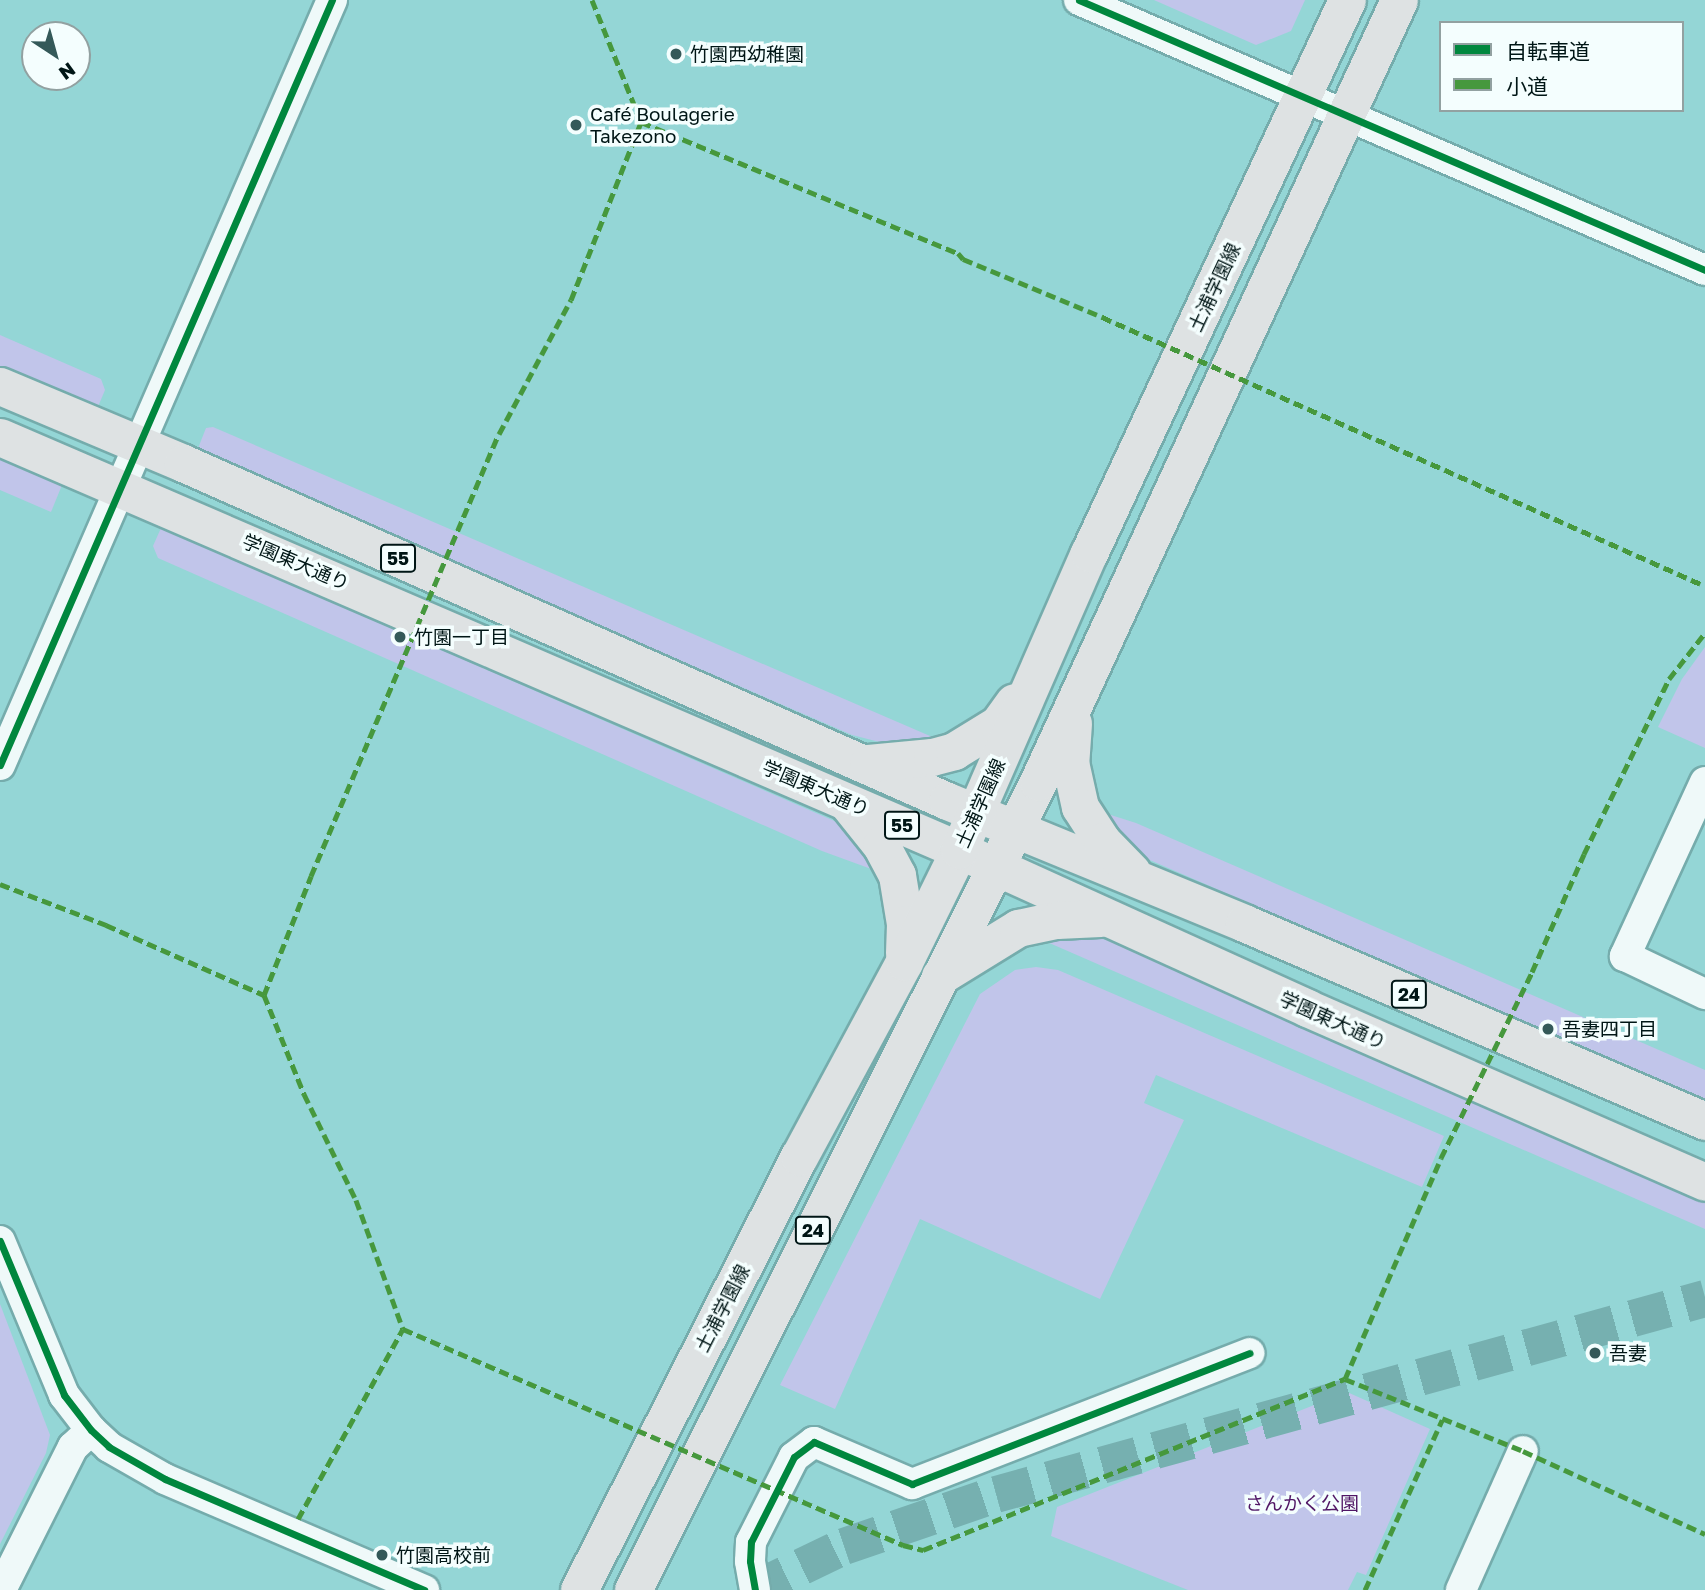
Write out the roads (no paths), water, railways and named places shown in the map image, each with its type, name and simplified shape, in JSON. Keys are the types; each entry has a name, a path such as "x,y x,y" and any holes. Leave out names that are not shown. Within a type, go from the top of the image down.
{"main road":[{"name":"土浦学園線","path":"579,1590 799,1157 904,962 959,850 1037,669 1347,0"},
{"name":"土浦学園線","path":"633,1590 1076,701 1399,0"},
{"name":"55","path":"0,386 1014,829"},
{"name":"学園東大通り","path":"0,437 845,800 1705,1182"},
{"path":"864,763 932,757 954,751 978,739 998,724 1037,669"},
{"path":"1076,701 1070,762 1080,807 1102,841 1144,884"},
{"path":"845,800 881,845 897,875 905,924 904,962"},
{"name":"24","path":"1014,829 1244,923 1705,1121"},
{"path":"940,976 1018,928 1057,920 1108,918"}],"street":[{"path":"0,765 332,0"},
{"path":"1079,0 1705,270"},
{"path":"1705,782 1625,956 1705,994"},
{"path":"0,1241 64,1395 91,1430 109,1447 165,1479 424,1590"},
{"path":"755,1590 750,1561 751,1542 794,1457 814,1441 912,1484 1249,1353"},
{"path":"1,1590 73,1447 91,1430"},
{"path":"1461,1590 1523,1451"}],"tunnel":[{"path":"752,1590 844,1546 996,1494 1705,1298"}],"place":[{"name":"竹園西幼稚園","path":"676,54"},
{"name":"Café Boulagerie Takezono","path":"576,125"},
{"name":"竹園一丁目","path":"400,637"},
{"name":"吾妻四丁目","path":"1548,1029"},
{"name":"吾妻","path":"1595,1353"},
{"name":"竹園高校前","path":"382,1555"}],"park label":[{"name":"さんかく公園","path":"1302,1503"}]}
